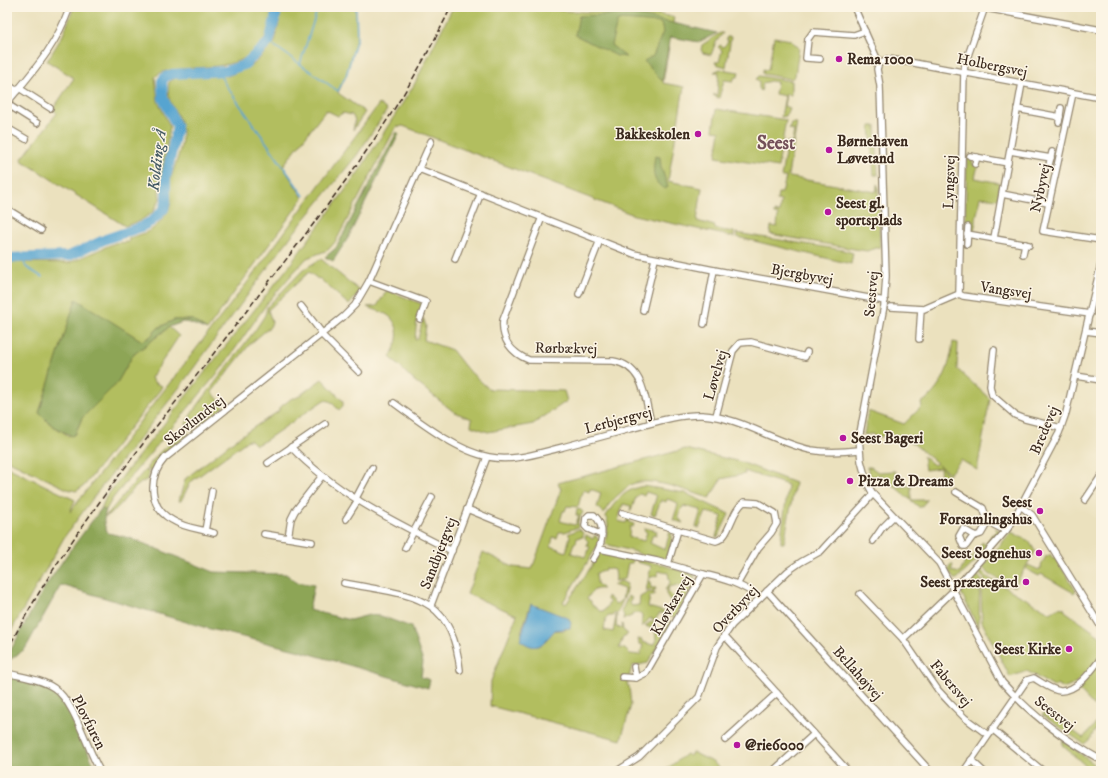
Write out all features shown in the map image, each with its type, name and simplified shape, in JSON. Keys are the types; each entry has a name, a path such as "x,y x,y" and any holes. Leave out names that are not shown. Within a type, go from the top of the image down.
{"street":[{"path":"37,123 7,104 56,41 70,7"},
{"path":"854,7 879,63"},
{"path":"985,7 1101,30"},
{"name":"Lyngsvej","path":"959,294 964,71 965,64 985,7"},
{"path":"820,59 806,58 808,39 813,32 854,34 865,31"},
{"name":"Holbergsvej","path":"879,63 888,59 964,71 1101,98"},
{"name":"Seestvej","path":"879,63 877,69 880,86 886,262 885,301 859,438 859,450 863,472 873,494 938,563 993,668 1014,696 1040,718 1101,760"},
{"path":"994,238 1022,83"},
{"path":"7,84 50,108"},
{"name":"Nybyvej","path":"1073,93 1043,231 1101,240"},
{"path":"1017,109 1059,119 1061,108"},
{"path":"7,128 26,139"},
{"name":"Skovlundvej","path":"214,533 178,523 160,511 152,491 156,470 165,458 322,334 355,305 369,281 431,141"},
{"path":"1010,151 1050,158"},
{"path":"1049,165 1052,152"},
{"path":"970,156 1008,163"},
{"path":"975,164 977,157"},
{"name":"Bjergbyvej","path":"419,169 634,254 885,301"},
{"path":"455,259 481,193"},
{"path":"1002,194 1048,203"},
{"path":"7,209 41,230"},
{"name":"Rørbækvej","path":"542,217 505,313 502,326 505,339 512,350 529,360 613,361 625,364 634,370 640,379 651,423"},
{"path":"967,244 968,227"},
{"path":"968,234 1027,245 1023,254"},
{"path":"579,294 600,240"},
{"path":"643,310 655,259"},
{"name":"Bredevej","path":"953,591 1006,531 1022,507 1061,428 1076,376 1101,264"},
{"path":"704,324 714,270"},
{"path":"369,281 426,302 420,319"},
{"name":"Vangsvej","path":"891,307 921,309 959,294 963,296 1090,314"},
{"path":"301,306 322,334 359,372"},
{"path":"920,339 921,309"},
{"path":"1086,331 1101,333"},
{"name":"Løvelvej","path":"716,416 733,351 740,343 751,342 805,358 807,352"},
{"path":"994,350 990,386 992,395 1015,415 1061,428"},
{"path":"1076,376 1101,380"},
{"name":"Lerbjergvej","path":"394,403 437,434 487,457 512,459 525,457 651,423 683,416 716,416 729,419 794,445 811,450 836,452 859,450"},
{"path":"268,463 325,424"},
{"path":"292,447 322,476 357,499 414,531 452,550"},
{"name":"Sandbjergvej","path":"431,606 487,457"},
{"path":"346,520 372,468"},
{"path":"288,538 294,511 322,476"},
{"path":"1085,500 1101,476"},
{"path":"204,531 212,491"},
{"path":"956,492 983,508 988,522 1006,531"},
{"name":"Overbyvej","path":"618,771 639,757 699,697 717,647 724,635 788,571 821,551 873,494"},
{"path":"405,548 432,497"},
{"path":"622,513 716,541 722,540 733,514 744,502 758,503 775,513 777,523 771,533 758,548 738,583"},
{"path":"1022,507 1032,515 1101,626"},
{"name":"Sandbjergvej","path":"467,509 516,529"},
{"path":"873,541 893,516"},
{"path":"974,535 981,534 988,522"},
{"path":"668,564 678,530"},
{"path":"264,534 312,542"},
{"path":"593,559 600,549 602,535"},
{"path":"600,549 668,564 703,574"},
{"name":"Kløvkærvej","path":"636,678 646,673 703,574 738,583 760,598"},
{"name":"Sandbjergvej","path":"344,583 417,598 431,606 440,613 453,632 457,643 460,670"},
{"name":"Bellahøjvej","path":"767,591 930,771"},
{"path":"903,639 953,591"},
{"name":"Fabersvej","path":"860,594 903,639 938,690 965,718 988,735"},
{"path":"724,635 848,771"},
{"name":"Seestvej","path":"1014,696 1027,680 1031,678 1055,690 1068,690 1084,679 1101,658"},
{"path":"622,677 636,678 634,667"},
{"name":"Plovfuren","path":"7,673 40,682 54,688 61,694 70,708 100,771"},
{"path":"725,740 777,693"},
{"path":"964,771 1014,696"},
{"path":"992,729 1043,771"},
{"path":"773,771 814,734"},
{"path":"971,760 983,771"}],"green space":[{"path":"74,7 273,7 266,37 259,47 250,55 229,64 170,70 155,77 158,101 170,127 159,191 160,199 153,212 140,221 125,226 21,160 57,113 53,109 74,78 47,61 63,35"},
{"path":"282,7 356,7 357,37 346,76 338,93 365,112 353,130 355,120 352,115 343,113 338,116 326,110 283,166 303,198 207,330 193,320 174,320 158,328 150,337 142,341 76,300 39,413 49,423 69,436 77,430 82,418 104,394 115,386 133,355 169,327 179,336 151,378 155,383 162,386 160,390 84,486 76,491 67,489 7,460 7,262 69,263 115,243 129,242 129,238 153,229 165,215 170,206 170,182 182,139 181,125 170,101 168,89 169,82 175,78 219,75 228,76 254,64 275,42"},
{"path":"453,7 546,7 565,11 587,12 631,10 674,17 663,83 684,87 668,181 702,188 697,221 715,226 715,229 734,232 734,237 634,215 403,126 396,127 336,241 328,250 307,258 293,273 268,302 221,369 113,498 106,510 101,509 106,497 286,270 358,173 414,85"},
{"path":"623,14 637,15 717,33 699,42 670,37 662,81 644,61 653,56 663,32 661,23 621,20 617,22 611,45 626,57 617,56 575,35 579,16"},
{"path":"720,33 723,33 716,42 711,55 703,53 701,50 702,45"},
{"path":"727,37 731,37 726,67 716,64 715,62 719,62 722,50 718,47 720,45 723,47 728,42"},
{"path":"774,37 791,40 799,48 795,76 791,79 763,74 763,69 768,70"},
{"path":"720,69 739,72 738,77 735,77 733,81 724,80 719,98 713,95 717,95 719,72 714,72"},
{"path":"759,76 791,81 791,95 786,94 784,106 789,108 786,116 781,117 785,96 775,94 777,82 770,81 763,83 761,91 759,88 759,81 756,79"},
{"path":"379,104 387,110 357,155 292,235 179,388 65,536 7,638 7,467 75,500 70,512 250,279"},
{"path":"716,109 786,120 778,167 716,157 720,131 713,130"},
{"name":"Seest gl. sportsplads","path":"791,123 797,123 788,175 790,177 876,192 877,184 878,185 880,247 867,251 770,234 771,226 777,227 778,215 774,214 774,212 779,213 781,201 777,200 778,193 782,193 786,177 781,177 787,142 792,143 794,130 789,129"},
{"path":"870,126 876,126 878,175 874,175"},
{"path":"397,132 399,134 348,238 333,261 325,257 336,248"},
{"path":"655,156 660,157 661,167 668,187 665,189 657,183 655,179"},
{"path":"967,157 973,159 972,164 978,165 975,178 1000,183 998,199 980,197 974,231 970,229 970,226 965,224"},
{"path":"736,233 843,250 853,253 851,264 737,237"},
{"path":"321,259 360,291 349,305 319,278 318,279 309,272 268,310 272,322 270,327 250,344 212,392 224,406 192,431 186,424 192,413 256,329 265,315 267,307 304,269"},
{"path":"387,290 422,304 423,306 417,317 415,340 418,339 423,318 426,326 424,340 452,350 466,368 489,389 564,391 567,401 533,424 488,432 471,426 472,419 454,412 412,379 390,357 395,348 397,338 396,327 391,318 386,314 367,307 377,306"},
{"path":"76,299 142,341 150,337 158,328 174,320 193,320 207,330 190,323 183,322 169,327 133,355 117,383 82,418 75,434 72,436 53,426 39,413"},
{"path":"953,342 958,343 957,369 990,399 977,470 961,460 950,473 938,465 948,474 945,477 941,477 940,468 925,470 923,456 934,465 937,463 903,435 874,437 873,434 864,435 868,411 904,424 922,406 921,403 928,398 944,377 950,360"},
{"path":"322,379 343,401 343,406 339,410 330,401 324,400 266,440 256,445 251,440 248,440 188,484 189,485 181,501 179,501 185,479 236,439 279,411 279,408 292,398 296,398"},
{"path":"186,431 189,434 164,455 152,471 147,470 147,467 161,451"},
{"path":"685,449 741,462 795,483 784,543 781,543 781,538 788,485 744,471 745,474 721,479 710,498 673,486 643,482 632,484 625,489 611,502 604,514 597,507 601,493 590,489 589,492 584,490 582,492 578,507 567,506 565,511 563,511 560,521 574,525 576,524 579,515 576,515 577,509 583,512 578,521 578,527 565,532 559,532 557,538 553,537 551,546 566,552 570,536 568,534 579,529 583,533 583,537 577,538 571,553 585,557 590,547 587,546 588,541 585,538 586,535 593,539 595,535 599,540 598,545 563,602 566,604 601,552 633,558 632,563 628,563 625,579 614,581 616,579 615,570 605,568 604,571 596,573 597,583 603,589 597,589 590,594 587,599 591,601 591,604 600,611 604,611 610,602 607,600 607,596 616,604 622,600 624,589 613,585 621,581 627,584 625,595 617,614 613,613 613,616 606,618 604,630 613,632 616,617 615,615 617,615 616,627 621,628 622,624 623,630 628,634 623,637 619,648 625,649 630,654 640,655 643,645 639,644 638,639 642,640 642,642 653,645 656,640 655,629 645,626 652,621 655,622 653,626 664,632 670,621 672,623 648,663 632,666 627,685 629,686 631,705 621,740 490,706 491,681 517,615 467,594 483,552 513,567 532,569 561,489 558,483","holes":["531,604 566,630 521,632"]},
{"path":"867,467 871,467 878,472 895,471 896,487 911,486 911,499 927,500 920,508 881,475 871,477"},
{"path":"145,470 149,473 148,479 136,487 116,509 105,517"},
{"path":"644,486 685,493 729,514 718,537 716,537 722,516 706,512 699,528 696,527 701,510 683,506 678,517 683,523 673,520 678,505 676,502 667,499 666,502 661,500 655,515 651,514 656,498 655,495 646,492 644,496 640,494 636,497 631,511 631,506 623,504 618,521 626,523 628,518 628,522 634,524 633,527 630,526 629,537 644,541 647,532 644,531 645,528 657,531 656,535 653,534 650,543 665,550 670,531 672,535 671,542 668,554 664,560 643,556 636,552 605,544 608,524 606,516 610,510 617,500 626,493 637,487"},
{"path":"101,509 106,510 104,522 108,533 130,538 214,572 286,574 296,582 314,585 309,610 350,620 369,615 381,616 411,627 423,662 421,677 430,680 428,688 300,651 210,629 61,585 25,649 7,662 7,657 43,590"},
{"path":"995,528 1000,531 991,545 957,579 954,579 948,570 951,564 953,565 951,571 960,573 967,557 974,558 976,551 978,552 982,542 986,545 992,534 994,534 996,531"},
{"path":"1011,532 1029,541 1035,551 1014,587 989,574 982,567"},
{"path":"1050,554 1053,559 1056,558 1076,591 1074,593 1041,574 1039,576 1026,569 1028,565 1039,570 1046,556 1047,557"},
{"path":"638,560 660,564 694,575 695,582 675,618 660,613 655,620 650,618 642,627 642,615 638,613 632,614 632,616 623,619 624,615 621,612 628,596 632,598 629,602 632,606 639,605 640,597 649,592 654,593 654,596 650,596 648,607 666,612 667,610 670,610 671,600 665,592 668,592 673,597 682,595 679,585 668,587 669,590 665,590 670,583 668,573 658,571 658,575 649,578 651,588 656,588 654,592 649,589 646,591 651,566 637,562"},
{"path":"980,569 987,577 1051,613 1057,608 1064,608 1065,611 1101,637 1100,655 1090,670 1074,684 1064,688 1057,684 1054,687 1027,671 1010,677 982,622 981,589 985,579 977,572"},
{"path":"975,573 982,580 978,628 960,590 961,586"},
{"path":"1101,661 1101,714 1080,691 1074,688 1078,685 1083,687 1081,683"},
{"path":"7,676 41,685 59,698 78,728 97,771 7,771"},
{"path":"1046,711 1083,738 1101,718 1101,721 1090,739 1084,744 1042,715"},
{"path":"1063,740 1094,764 1092,771 1085,771 1087,767 1062,745"},
{"path":"692,752 711,761 724,771 664,771 686,754 690,756"}],"water":[{"path":"531,604 568,618 571,623 570,628 555,630 540,645 531,646 526,644 520,640"}],"waterway":[{"name":"Kolding Å","path":"7,258 69,256 106,239 141,227 152,221 164,209 166,202 166,178 177,127 163,98 162,81 165,77 172,74 226,71 244,65 269,42 278,7"},
{"path":"300,64 318,7"},
{"path":"269,42 338,91 346,76 357,37 356,7"},
{"path":"219,71 223,81 304,196"},
{"path":"22,257 26,267 42,277"}],"railway":[{"path":"7,651 57,563 114,482 321,213 368,148 412,80 451,7"}],"place":[{"name":"Rema 1000","path":"839,59"},
{"name":"Bakkeskolen","path":"698,134"},
{"name":"Børnehaven Løvetand","path":"829,150"},
{"name":"Seest gl. sportsplads","path":"828,212"},
{"name":"Seest Bageri","path":"843,438"},
{"name":"Pizza & Dreams","path":"850,481"},
{"name":"Seest Forsamlingshus","path":"1040,511"},
{"name":"Seest Sognehus","path":"1039,553"},
{"name":"Seest præstegård","path":"1026,582"},
{"name":"Seest Kirke","path":"1069,649"},
{"name":"@rie6000","path":"737,745"}],"district":[{"name":"Seest","path":"776,142"}]}
